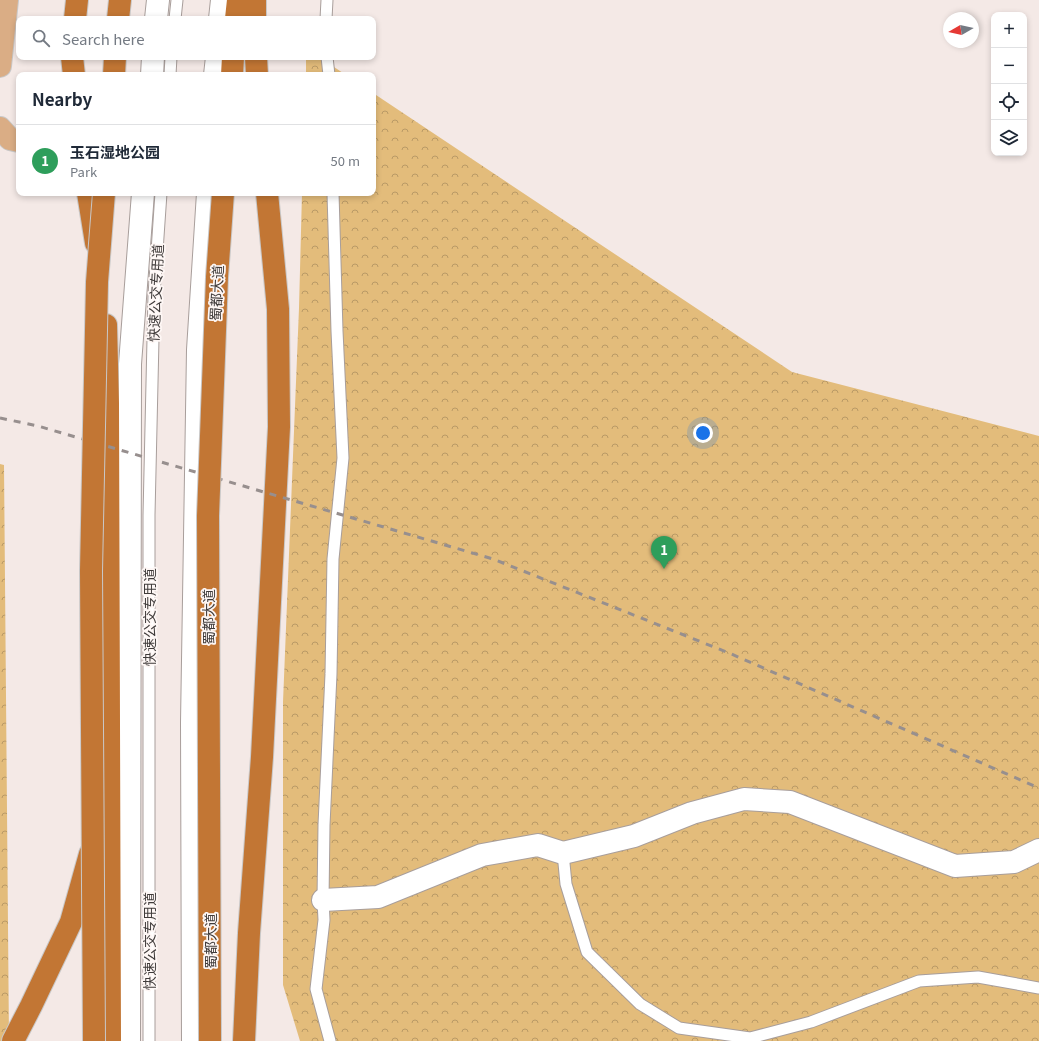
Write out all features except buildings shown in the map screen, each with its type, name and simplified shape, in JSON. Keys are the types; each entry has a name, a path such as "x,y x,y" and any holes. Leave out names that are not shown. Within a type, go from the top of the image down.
{"highway":[{"path":"75,16 77,0"},
{"path":"118,16 120,0"},
{"path":"236,16 238,0"},
{"path":"254,0 255,16"},
{"path":"72,60 74,72"},
{"path":"114,72 115,60"},
{"path":"232,72 233,60"},
{"path":"256,60 257,72"},
{"path":"89,196 95,233 106,324 108,404 110,1041"},
{"path":"94,1041 91,570 97,282 104,196"},
{"name":"蜀都大道","path":"210,1041 208,516 217,277 223,196"},
{"path":"244,1041 249,933 263,750 279,427 278,309 267,196"},
{"path":"13,1041 71,922 109,792"},
{"path":"249,933 253,990 260,1041"}],"main road":[{"path":"0,66 7,0"},
{"path":"156,16 158,0"},
{"path":"220,16 222,0"},
{"path":"67,72 71,60"},
{"path":"152,72 153,60"},
{"path":"216,72 217,60"},
{"path":"0,128 10,139 16,140"},
{"path":"129,1041 130,364 143,196"},
{"path":"194,1041 192,723 198,350 208,196"},
{"path":"323,900 378,897 482,855 538,845 563,852 634,836 692,813 744,799 790,802 954,866 1014,862 1039,850"}],"lane":[{"path":"175,16 177,0"},
{"path":"326,16 327,0"},
{"path":"170,72 171,60"},
{"path":"327,60 329,72"},
{"name":"快速公交专用道","path":"149,1041 149,515 154,295 161,196"},
{"path":"330,1041 316,989 324,920 324,824 331,674 333,559 343,458 333,196"},
{"path":"563,852 566,884 587,952 640,1004 680,1028 750,1038 812,1022 919,981 978,977 1039,988"}],"green space":[{"path":"306,60 324,60 342,72 306,72"},
{"path":"376,95 792,372 1039,436 1039,1041 300,1041 283,985 283,702 299,308 302,196 376,196"},
{"path":"0,464 4,465 9,1041 0,1041"}],"railway":[{"path":"0,418 38,426 493,559 729,653 1039,788"}],"place":[{"name":"玉石湿地公园","path":"664,569"}]}
